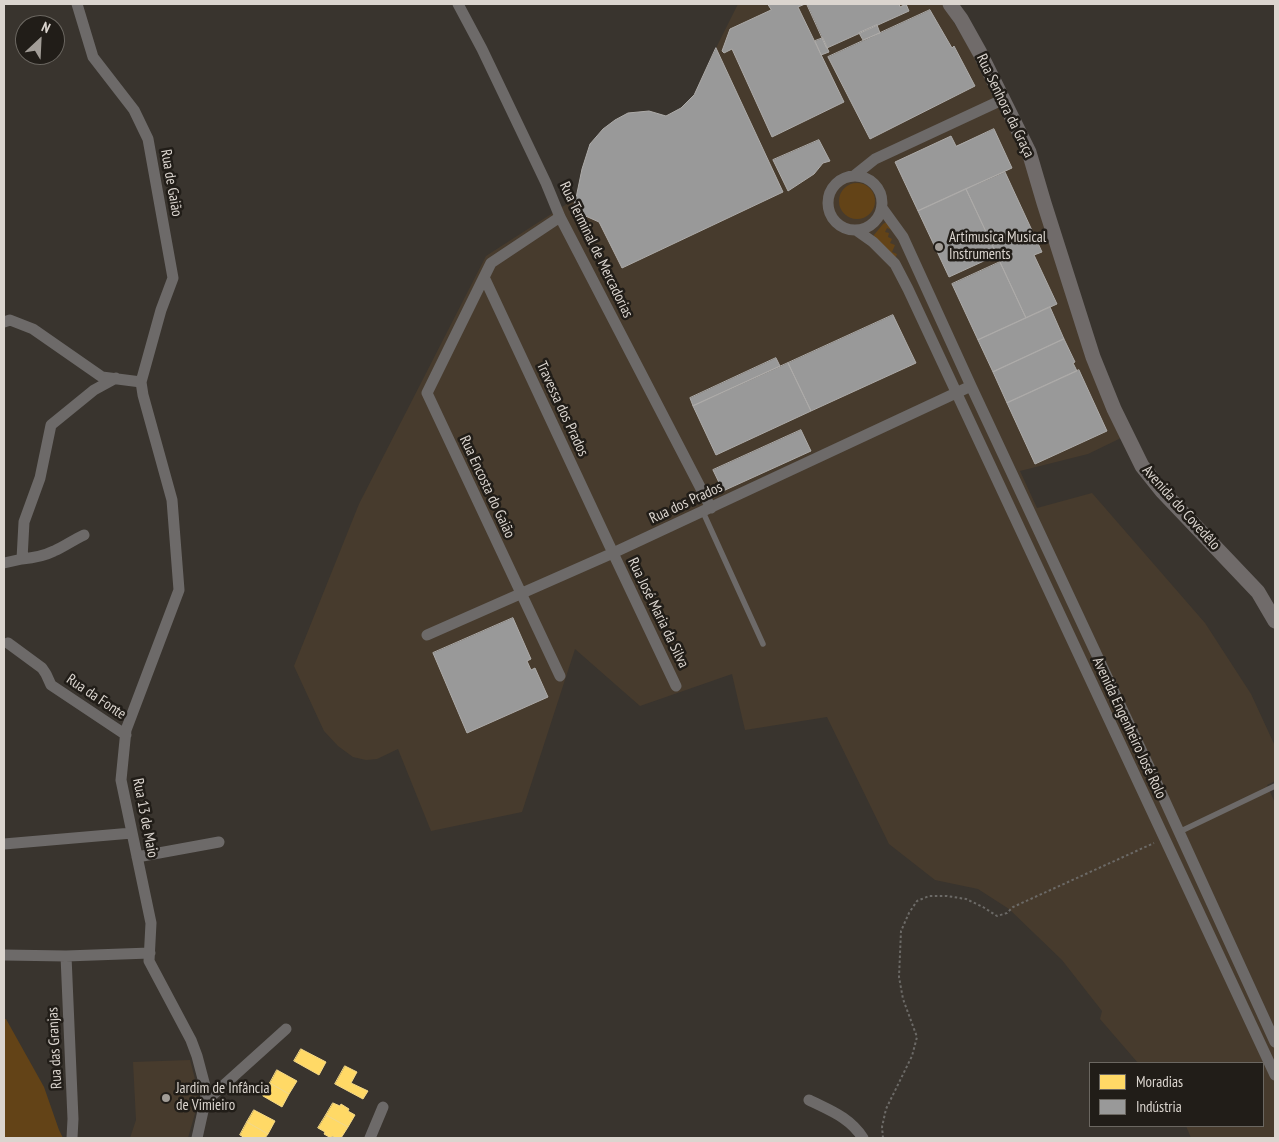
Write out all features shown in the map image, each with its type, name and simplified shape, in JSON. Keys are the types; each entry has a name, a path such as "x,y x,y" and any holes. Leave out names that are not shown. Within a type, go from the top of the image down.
{"street":[{"name":"Rua de Gaião","path":"77,4 92,57 134,110 148,139 173,278 161,310 142,382"},
{"name":"Rua Terminal de Mercadorias","path":"458,4 482,48 546,183 560,217 707,510"},
{"name":"Rua Senhora da Graça","path":"950,4 961,20 1004,99 1029,152 1093,357"},
{"name":"Avenida Engenheiro José Rolo","path":"855,175 875,159 1004,99"},
{"name":"Avenida Engenheiro José Rolo","path":"1275,1042 903,237 882,208 880,192 870,180 863,176 855,175 839,180 829,194 829,211 839,225 847,229 856,230 873,242 895,264 908,289 1275,1075"},
{"path":"856,230 872,224 882,208"},
{"path":"484,277 491,263 560,217"},
{"name":"Rua Encosta do Gaião","path":"484,277 427,393 560,676"},
{"name":"Travessa dos Prados","path":"484,277 612,553"},
{"path":"4,322 10,320 33,329 102,377 142,382"},
{"name":"Avenida do Covedêlo","path":"1093,357 1114,408 1142,466 1162,491 1258,592 1275,621"},
{"path":"22,559 24,522 40,478 51,425 94,390 116,378"},
{"name":"Rua 13 de Maio","path":"142,382 143,395 172,500 179,590 126,730 121,780 151,923 149,961 191,1040 206,1090 196,1138"},
{"path":"956,393 971,386"},
{"name":"Rua dos Prados","path":"427,634 707,510 956,393"},
{"path":"4,563 54,552 70,541 84,535"},
{"name":"Rua José Maria da Silva","path":"612,553 676,686"},
{"name":"Rua da Fonte","path":"8,643 42,668 51,685 126,735"},
{"path":"4,844 132,834"},
{"path":"137,856 219,842"},
{"path":"4,954 66,956 150,953"},
{"name":"Rua das Granjas","path":"66,956 73,1119 72,1138"},
{"path":"205,1102 286,1029"},
{"path":"810,1100 850,1122 863,1138"},
{"path":"370,1138 383,1108"}],"lane":[{"path":"707,510 763,644"},
{"path":"1179,832 1275,786"}],"path":[{"path":"883,1138 882,1127 886,1109 912,1056 917,1037 903,999 899,977 902,931 909,913 917,901 929,896 966,898 997,916 1164,838"}],"shaded area":[{"path":"738,4 943,4 994,90 1023,157 1121,438 1088,454 1020,471 1037,508 1092,493 1205,623 1251,694 1275,746 1275,781 1267,785 1275,803 1275,1138 1191,1138 1186,1127 1264,1127 1264,1062 1137,1062 1100,1019 1102,1011 1062,960 1009,909 978,889 935,880 889,844 827,717 745,730 732,674 640,706 575,649 522,812 431,831 398,749 377,759 366,760 353,757 338,746 324,731 294,666 359,504 486,256 576,198 601,131 615,120 628,113 649,111 666,116 681,108 694,95"},
{"path":"857,183 864,184 870,188 874,194 874,208 870,214 864,218 857,219 850,218 844,214 840,208 839,201 840,194 844,188 850,184"},
{"path":"887,222 894,231 887,228 885,232 889,233 888,237 892,239 890,243 895,245 892,252 897,254 895,259 874,239 874,235"},
{"path":"4,1019 6,1019 44,1087 63,1138 4,1138"},
{"name":"Jardim de Infância de Vimieiro","path":"190,1060 198,1094 198,1103 188,1138 130,1138 136,1120 133,1062"}],"building: Moradias":[{"path":"301,1049 326,1062 319,1075 294,1061"},
{"path":"345,1066 357,1072 351,1083 368,1091 363,1099 335,1084"},
{"path":"277,1070 297,1081 289,1094 270,1083"},
{"path":"270,1083 289,1094 282,1107 263,1096"},
{"path":"333,1103 340,1106 341,1104 355,1115 348,1127 326,1115"},
{"path":"254,1110 275,1121 268,1134 247,1122"},
{"path":"326,1115 348,1127 341,1138 332,1136 331,1138 318,1128"},
{"path":"247,1122 268,1134 265,1138 245,1138 240,1135"}],"building: Indústria":[{"path":"768,4 805,4 798,7 844,102 772,137 732,49 724,53 722,51 730,29 771,10"},
{"path":"807,4 899,4 900,7 906,4 909,11 827,48"},
{"path":"930,10 952,48 954,46 975,86 870,139 828,57"},
{"path":"877,25 880,33 863,40 859,33"},
{"path":"823,38 829,52 821,55 815,41"},
{"path":"716,48 783,192 622,268 599,222 572,210 590,144 603,129 628,113 649,111 666,116 681,108 694,95"},
{"path":"994,129 1012,168 918,211 895,162 951,136 956,146"},
{"path":"819,140 830,161 823,163 814,174 788,191 773,160"},
{"path":"1005,172 1042,252 1034,255 1057,304 1026,318 966,189"},
{"path":"966,189 997,255 949,277 918,211"},
{"path":"1000,262 1026,318 978,340 952,284"},
{"path":"1050,307 1064,339 993,372 978,340"},
{"path":"893,315 916,363 811,411 788,363"},
{"path":"1064,339 1075,362 1073,363 1077,371 1007,403 993,372"},
{"path":"776,358 780,366 693,406 690,398"},
{"path":"788,363 811,411 716,455 693,406"},
{"path":"1079,370 1107,431 1035,464 1007,403"},
{"path":"801,430 811,451 723,491 713,470"},
{"path":"513,618 531,659 527,661 531,670 535,668 548,697 467,733 433,653"}],"place":[{"name":"Artimusica Musical Instruments","path":"939,247"},
{"name":"Jardim de Infância de Vimieiro","path":"166,1098"}]}
